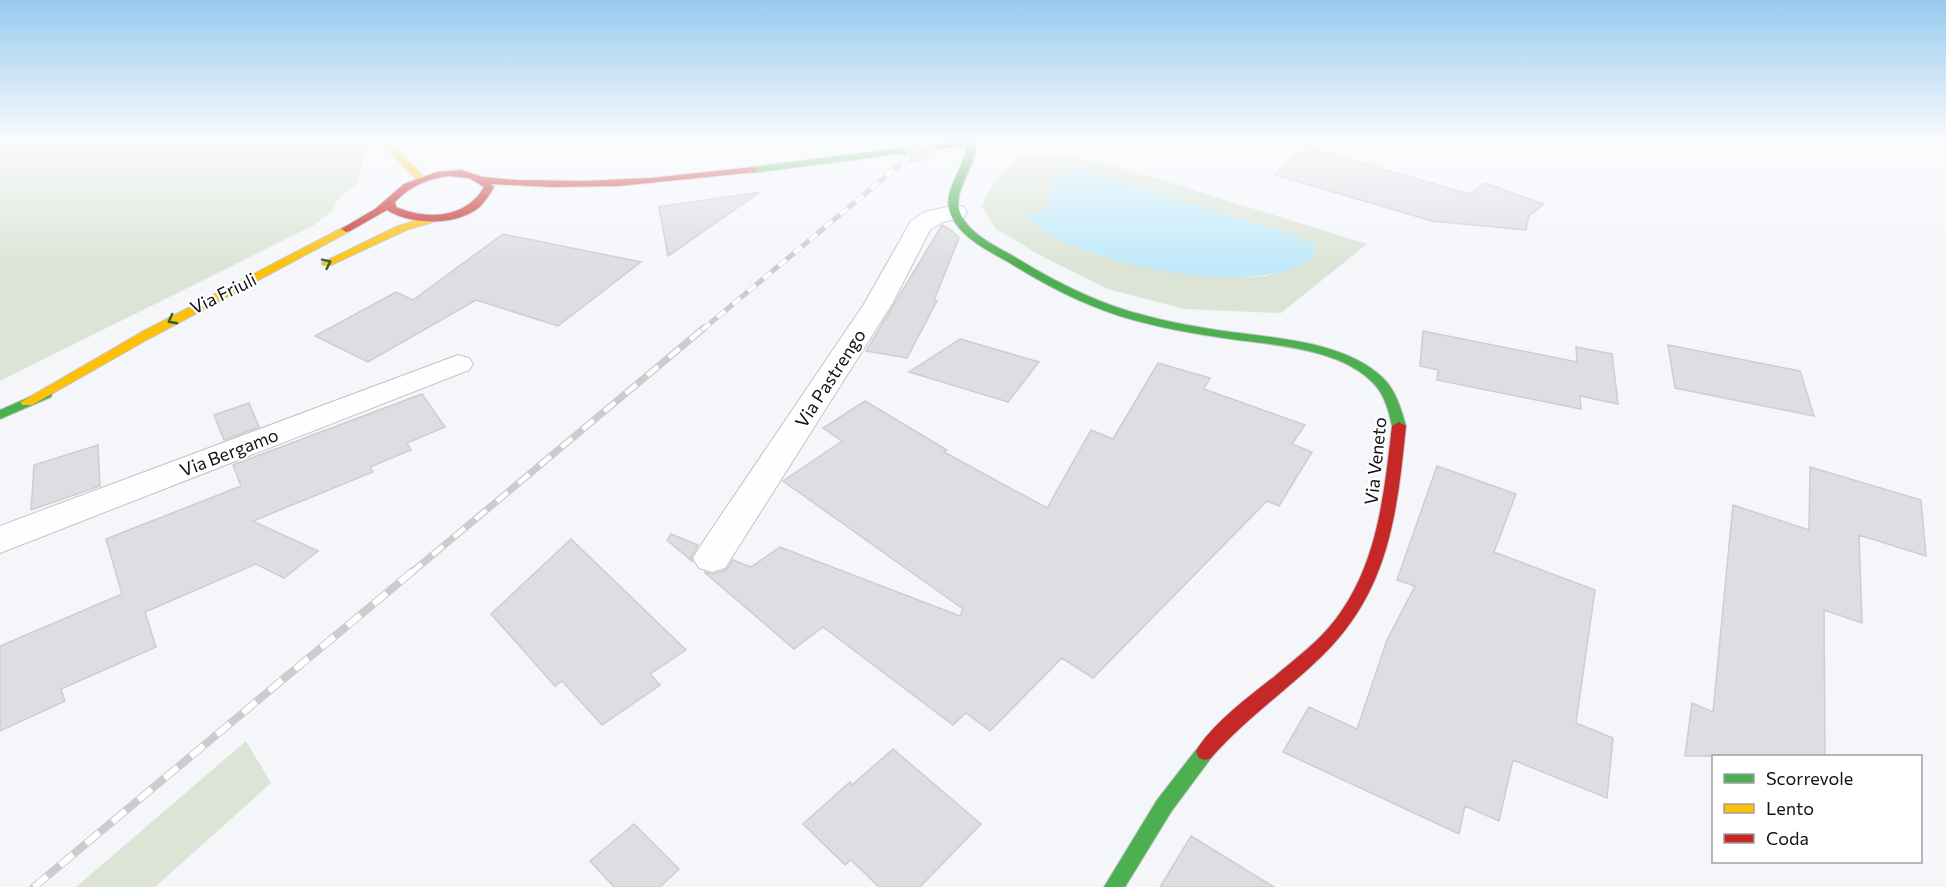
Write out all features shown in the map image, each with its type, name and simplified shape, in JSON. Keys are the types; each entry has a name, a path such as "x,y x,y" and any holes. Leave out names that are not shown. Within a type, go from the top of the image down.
{"street":[{"name":"Via Friuli","path":"27,402 129,343 352,226 390,203 400,190 415,183"},
{"path":"471,208 488,192 487,183"},
{"path":"518,183 555,187 621,183"},
{"path":"550,198 608,194 654,183"},
{"path":"955,212 953,198 960,183"},
{"path":"390,203 391,209 405,217 436,218"},
{"path":"317,267 402,228 471,208 490,205"},
{"name":"Via Pastrengo","path":"712,558 873,312 920,226 934,217 955,212"},
{"name":"Via Veneto","path":"955,212 969,230 987,244 1055,285 1088,301 1124,314 1166,324 1288,344 1331,354 1352,362 1372,374 1386,388 1396,403 1399,426 1385,532 1374,568 1359,600 1329,639 1238,717 1209,747 1170,798 1114,887"},
{"name":"Via Friuli","path":"0,415 179,334"},
{"name":"Via Bergamo","path":"0,540 458,364"}],"shaded area":[{"path":"0,183 357,183 339,198 332,211 314,225 0,381"},
{"path":"995,183 1055,183 1051,186 1047,209 1027,214 1044,232 1063,241 1174,271 1247,277 1266,276 1298,267 1305,239 1125,183 1172,183 1367,244 1281,313 1185,309 1108,289 1045,258 996,229 982,207"},
{"path":"246,741 271,783 155,887 76,887"}],"water":[{"path":"1053,183 1126,183 1297,236 1312,244 1316,250 1303,264 1266,275 1202,276 1132,264 1070,245 1038,227 1026,214 1047,209"}],"building":[{"path":"1304,183 1433,183 1470,194 1486,183 1544,204 1529,216 1526,230 1432,221"},
{"path":"760,192 668,256 659,207"},
{"path":"942,225 959,238 934,300 937,301 907,358 866,351"},
{"path":"503,234 641,262 558,326 476,300 368,362 315,336 396,292 413,300"},
{"path":"1423,331 1577,362 1576,347 1612,354 1618,404 1580,396 1581,409 1437,380 1438,370 1420,366"},
{"path":"960,339 1039,362 1008,402 909,372"},
{"path":"1668,345 1800,371 1814,416 1675,388"},
{"path":"1158,363 1210,378 1204,389 1305,425 1292,444 1312,452 1279,506 1267,501 1093,678 1062,658 990,731 966,713 953,725 823,627 794,649 704,572 713,574 726,570 733,560 751,567 780,547 960,616 963,609 783,481 842,441 823,428 865,401 947,450 944,452 1047,508 1091,430 1113,439"},
{"path":"422,394 445,427 407,443 411,450 370,467 373,472 253,521 318,551 284,578 256,564 145,612 156,647 61,689 65,701 0,731 0,646 122,594 106,539 241,486 233,465"},
{"path":"249,403 259,427 224,440 214,415"},
{"path":"98,445 100,486 31,510 34,465"},
{"path":"1437,466 1516,494 1494,552 1595,590 1576,723 1613,738 1607,798 1513,760 1499,821 1465,806 1459,834 1283,752 1309,707 1357,729 1387,640 1415,586 1397,580"},
{"path":"1810,467 1921,500 1926,556 1859,535 1862,623 1824,610 1825,755 1685,756 1692,703 1713,712 1733,505 1809,530"},
{"path":"671,534 698,545 691,557 693,562 667,540"},
{"path":"571,539 686,650 650,674 660,685 602,725 562,681 555,686 491,614"},
{"path":"893,749 981,824 920,887 879,887 851,860 845,865 803,824 850,782 852,785"},
{"path":"634,824 679,869 660,887 614,887 590,861"},
{"path":"1191,836 1274,887 1160,887"}],"railway":[{"path":"702,330 877,183"},
{"path":"411,573 704,328"},
{"path":"34,887 413,571"}],"traffic: fast":[{"path":"959,183 953,205 960,222 973,235 1027,269 1090,301 1150,321 1305,347 1347,360 1365,369 1383,386 1392,402 1399,426"},
{"path":"0,415 46,394"},
{"path":"1114,887 1164,806 1205,752"}],"traffic: slow":[{"path":"327,263 402,228 429,220"},
{"path":"27,402 146,335 346,229"}],"traffic: jam":[{"path":"346,229 379,211 412,183"},
{"path":"390,203 391,209 403,214 431,218 446,217 472,207 482,199 489,187 485,183"},
{"path":"530,183 605,183"},
{"path":"1205,752 1244,712 1316,651 1339,627 1357,602 1380,548 1387,519 1399,426"}]}
